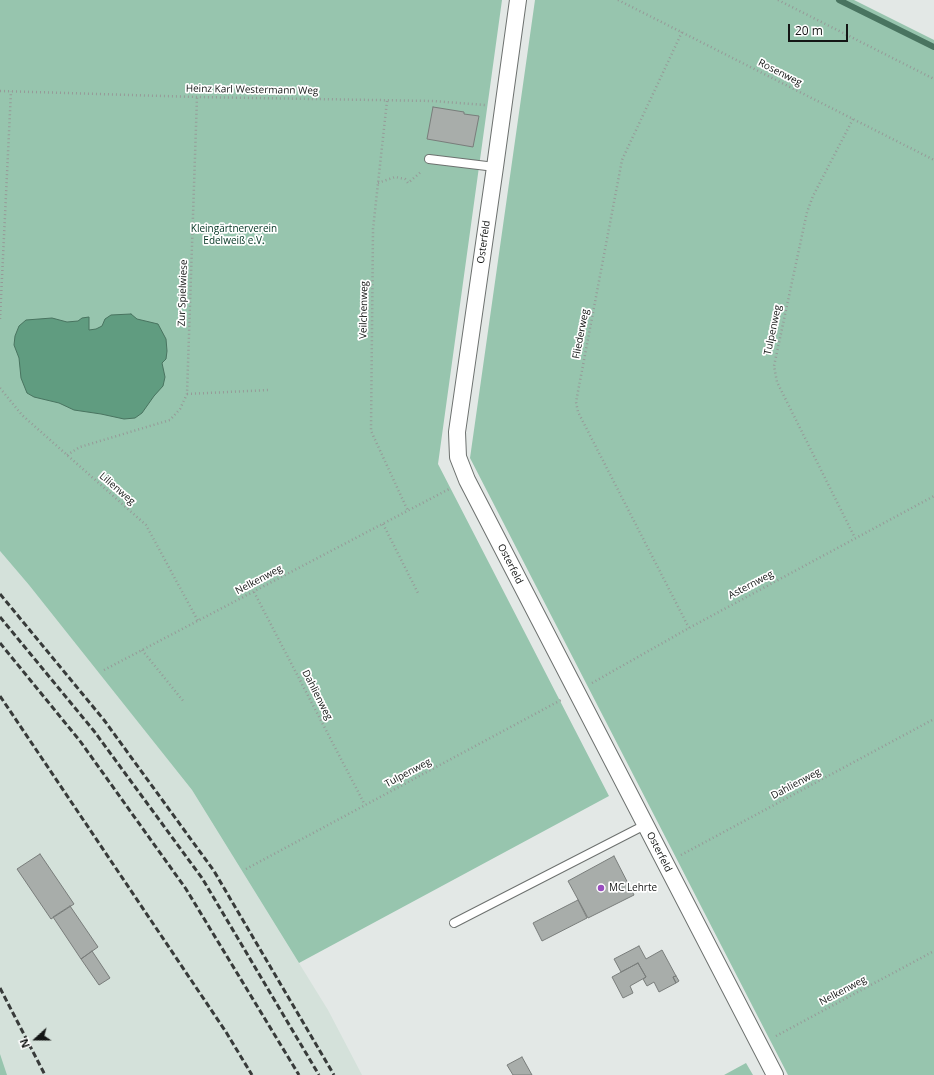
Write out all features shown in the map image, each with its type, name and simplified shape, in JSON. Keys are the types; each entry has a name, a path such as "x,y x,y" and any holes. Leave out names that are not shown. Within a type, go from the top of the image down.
{"street":[{"name":"Osterfeld","path":"518,2 456,432 458,456 467,480 775,1075"}],"lane":[{"path":"430,159 495,167"},
{"path":"454,923 645,825"}],"path":[{"name":"Rosenweg","path":"618,0 934,160"},
{"path":"778,0 934,79"},
{"name":"Fliederweg","path":"682,32 622,160 576,402 578,412 689,628"},
{"name":"Heinz Karl Westermann Weg","path":"0,91 197,97 433,101 503,106"},
{"path":"0,320 11,91"},
{"name":"Zur Spielwiese","path":"67,455 80,447 170,420 180,409 187,394 197,97"},
{"name":"Veilchenweg","path":"387,101 373,229 371,431 408,511"},
{"name":"Tulpenweg","path":"853,119 813,196 807,212 774,366 776,382 855,538"},
{"path":"378,183 395,177 405,179 408,183 426,167 430,159"},
{"name":"Lilienweg","path":"0,388 22,415 146,525 198,621"},
{"path":"187,394 269,390"},
{"name":"Nelkenweg","path":"104,670 467,480"},
{"name":"Asternweg","path":"577,691 689,628 934,496"},
{"path":"383,524 418,593"},
{"name":"Dahlienweg","path":"254,592 365,806"},
{"path":"142,650 184,702"},
{"name":"Tulpenweg","path":"246,869 577,691"},
{"name":"Dahlienweg","path":"665,864 934,719"},
{"name":"Nelkenweg","path":"759,1045 934,951"}],"shaded area":[{"path":"131,314 137,319 158,324 166,339 166,359 162,363 165,377 163,386 142,413 135,418 124,419 74,410 59,403 34,397 27,393 21,378 19,358 14,345 15,336 19,326 26,320 52,318 67,322 78,321 82,318 89,317 89,330 102,326 105,319 111,315"},
{"path":"0,551 29,585 192,790 328,1010 362,1075 0,1075"}],"green space":[{"name":"Kleingärtnerverein Edelweiß e.V.","path":"0,0 502,0 438,464 609,796 299,963 192,790 29,585 0,551"},
{"path":"535,0 854,0 934,40 934,1075 788,1075 470,458"},
{"path":"0,1054 7,1075 0,1075"},
{"path":"746,1063 753,1075 724,1075"}],"building":[{"path":"433,107 479,116 473,147 427,139"},
{"path":"40,854 74,904 51,919 17,869"},
{"name":"MC Lehrte","path":"614,856 634,895 588,918 568,881"},
{"path":"578,900 587,918 542,941 533,923"},
{"path":"70,906 98,947 81,959 53,917"},
{"path":"639,946 646,959 662,950 676,976 673,977 676,983 659,992 654,982 647,986 643,979 646,977 638,963 621,972 614,959"},
{"path":"92,951 110,978 99,985 81,959"},
{"path":"638,963 646,977 630,986 633,993 623,998 612,977"},
{"path":"676,976 679,981 676,983 673,977"},
{"path":"522,1057 532,1075 513,1075 507,1065"}],"waterway":[{"path":"839,0 934,47"}],"railway":[{"path":"0,594 104,720 214,871 334,1075"},
{"path":"0,617 94,731 202,878 319,1075"},
{"path":"0,643 80,741 186,889 299,1075"},
{"path":"0,696 226,1032 252,1075"},
{"path":"0,988 45,1075"}],"place":[{"name":"MC Lehrte","path":"601,888"}]}
